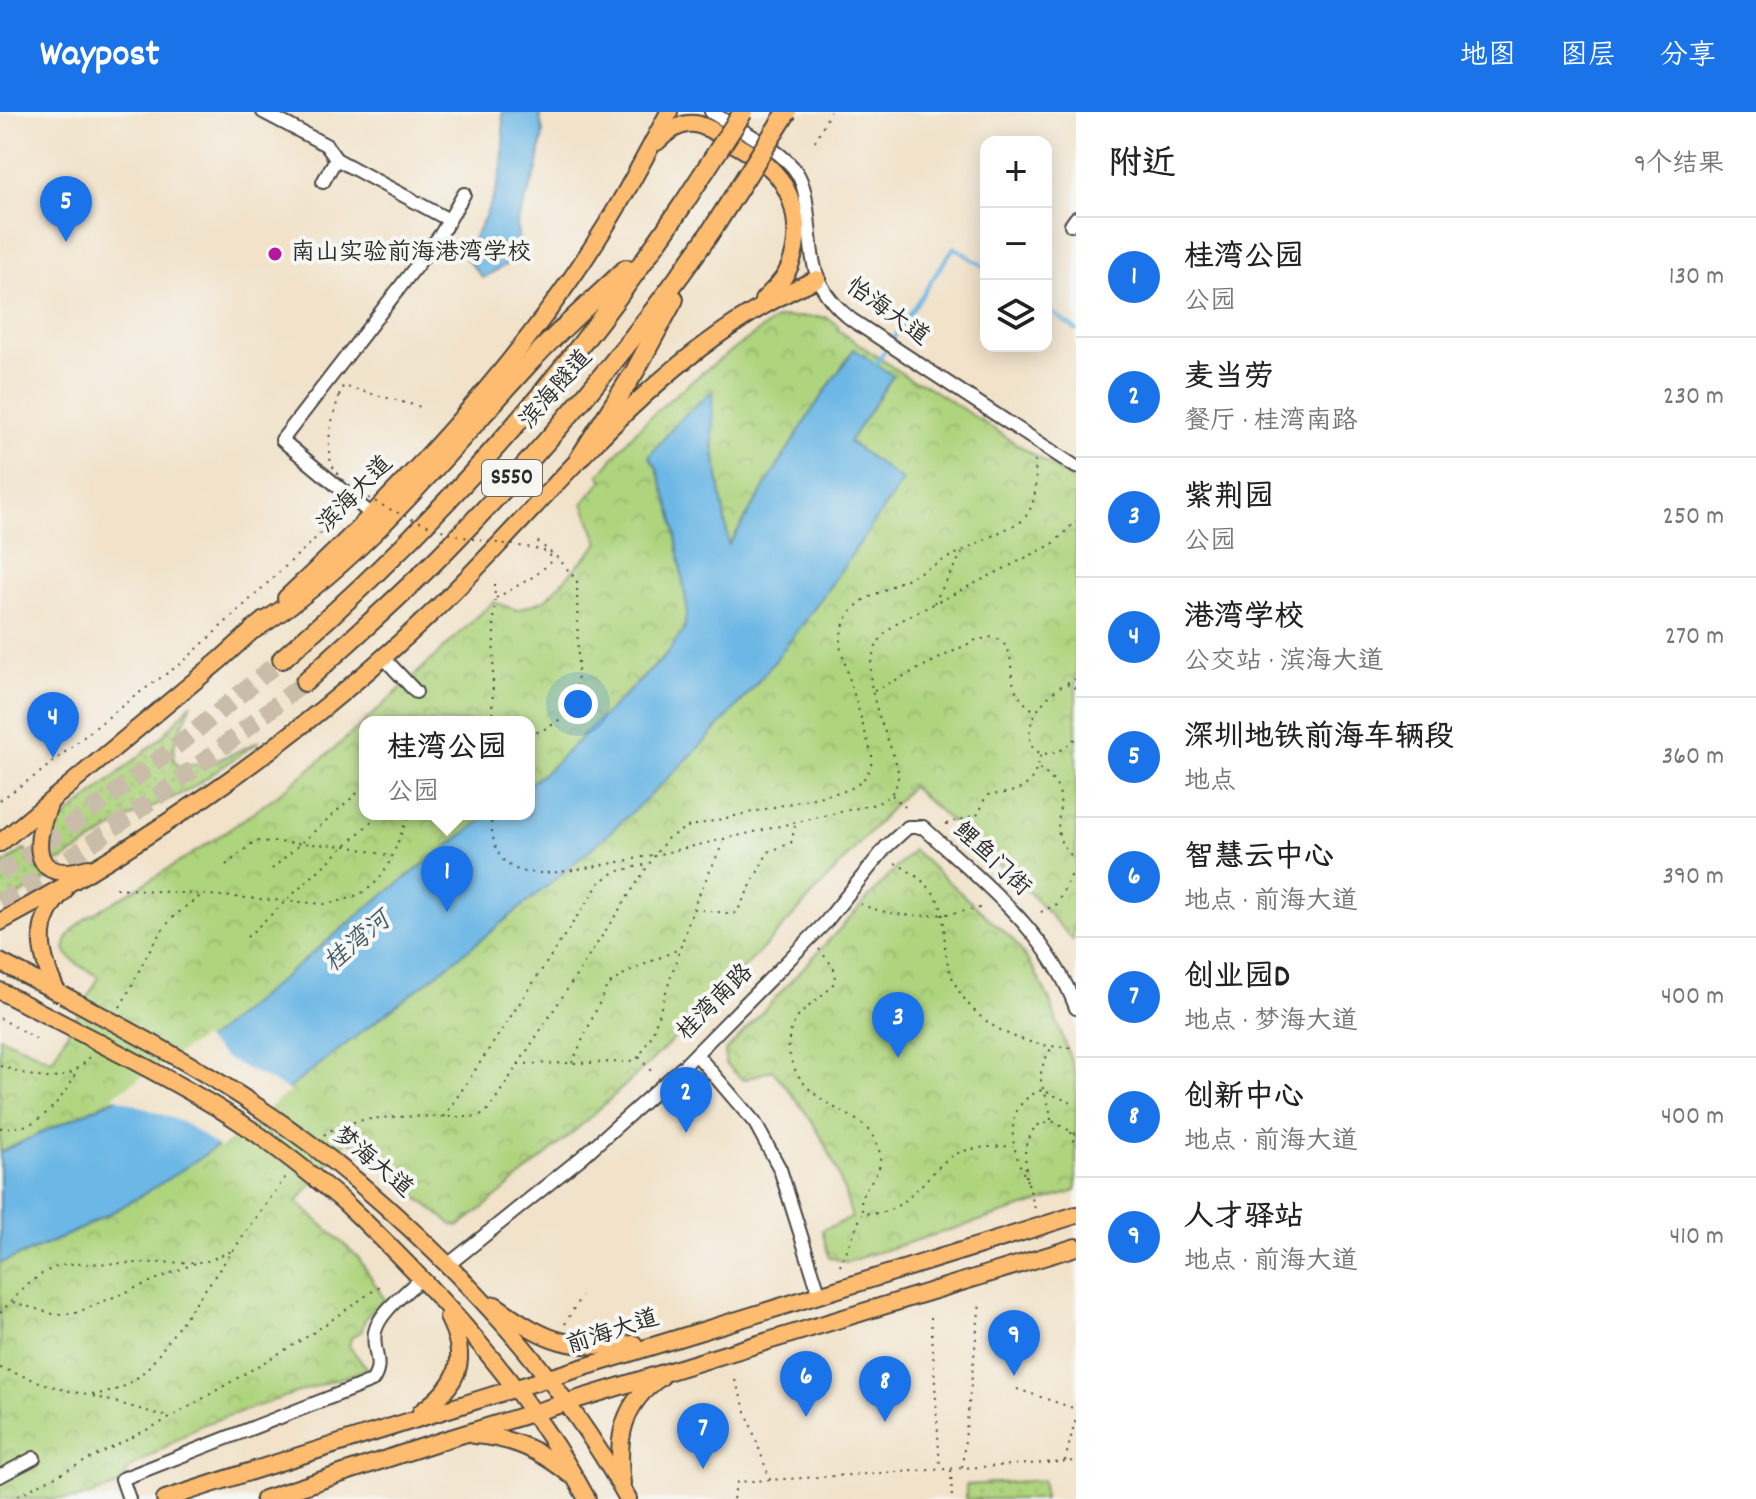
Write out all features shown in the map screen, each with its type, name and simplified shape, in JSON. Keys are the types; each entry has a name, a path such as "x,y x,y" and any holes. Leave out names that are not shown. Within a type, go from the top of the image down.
{"highway":[{"name":"S550","path":"663,234 743,112"},
{"name":"S550","path":"696,254 787,112"},
{"path":"254,629 296,601 348,555 426,477 545,346 663,234"},
{"name":"滨海隧道","path":"282,659 333,615 442,507 555,376 663,234"},
{"path":"579,459 635,371 696,254"},
{"name":"滨海隧道","path":"305,682 439,557 549,437 622,351 696,254"}],"main road":[{"name":"滨海大道","path":"1,843 220,660 372,515 472,405 519,347 598,237 669,112"},
{"path":"645,157 672,129 694,124 707,128 752,154 782,181 791,197 795,214 796,241 792,259 786,274 747,315"},
{"path":"0,922 77,881 195,806 271,751 383,657 492,553 579,459 663,379 747,315 817,279"},
{"path":"49,803 37,839 44,862 56,871 66,873 103,864"},
{"path":"60,993 45,966 40,947 42,932 60,895 77,881"},
{"name":"梦海大道","path":"0,962 236,1091 358,1182 475,1291 567,1404 625,1494"},
{"name":"梦海大道","path":"0,991 219,1108 342,1200 424,1284 514,1387 534,1413 587,1499"},
{"path":"0,999 17,1001"},
{"name":"前海大道","path":"165,1499 414,1418 1076,1215"},
{"path":"264,1499 444,1440 1076,1247"},
{"path":"414,1418 445,1392 460,1364 456,1333 446,1312 424,1284"},
{"path":"475,1291 527,1327 568,1344 588,1347 659,1342"},
{"path":"625,1494 619,1450 623,1422 640,1395 671,1371"},
{"path":"444,1440 473,1435 506,1440 551,1460 579,1483"}],"street":[{"path":"263,112 326,145 336,159 449,220"},
{"name":"怡海大道","path":"711,112 777,154 797,173 806,200 817,279 830,301 852,320 1076,467"},
{"path":"323,182 336,159"},
{"path":"372,515 282,440 441,234 464,194"},
{"path":"383,657 416,692"},
{"name":"桂湾南路","path":"449,1264 582,1157 696,1054 825,923 898,834 908,827 923,827"},
{"name":"鲤鱼门街","path":"923,827 1033,932 1059,969 1075,1004"},
{"path":"696,1054 755,1123 780,1169 820,1296"},
{"path":"129,1499 122,1479 372,1381 379,1368 374,1343 375,1329 424,1284"},
{"path":"0,1476 34,1458"}],"path":[{"path":"815,141 830,112"},
{"path":"421,407 343,386 329,444 331,461 340,477 353,488 396,512 443,531 488,542 541,547 560,560 577,581 578,688 564,717 555,725 535,733"},
{"path":"321,1137 333,1128 362,1119 480,1116 489,1109 668,838 687,827 844,791 860,783 870,770 872,756 842,656 840,638 851,610 864,600 1014,526 1027,515 1036,492 1034,450"},
{"path":"0,800 183,662 319,535 332,516"},
{"path":"492,820 494,848 503,861 517,871 542,875 655,855 875,804 892,795 899,776 869,678 869,665 879,639 898,622 1053,544 1076,521"},
{"path":"495,599 536,575 551,562 550,554 537,541"},
{"path":"933,604 963,551"},
{"path":"492,716 495,583"},
{"path":"873,692 976,640 993,637 1010,651 1015,690 1024,703 1037,713"},
{"path":"1076,679 1052,692 1037,713 1029,742 1034,750 1041,753 1059,752 1076,737"},
{"path":"1066,683 1076,688"},
{"path":"946,824 979,814 986,795 1019,791 1035,776 1041,753"},
{"path":"1037,768 1054,781 1062,794 1060,839 1076,860"},
{"path":"272,869 359,791"},
{"path":"892,795 905,807"},
{"path":"247,937 373,820"},
{"path":"116,888 325,904 355,898 370,890 381,878 406,820"},
{"path":"693,909 737,912 768,852 791,843 795,824"},
{"path":"517,1064 621,1064 639,1057 652,1035 693,909 725,840"},
{"path":"226,865 255,841 347,846 391,857"},
{"path":"895,863 933,893 943,915 949,970 956,986 976,1013 990,1025 1016,1038 1052,1047 1073,1047"},
{"path":"444,1118 600,882 615,872 650,864"},
{"path":"1041,912 1057,904 1076,866"},
{"path":"860,904 893,915 943,915 984,907"},
{"path":"571,1064 607,986 627,972 680,948"},
{"path":"819,949 834,968 835,981 800,1014 793,1026 788,1050 797,1074 814,1094 861,1122 876,1141 881,1164 879,1172 862,1193 863,1213 840,1266"},
{"path":"0,1018 38,1040"},
{"path":"1052,1047 1040,1071 1042,1090 1051,1110 1052,1121"},
{"path":"639,1057 651,1071"},
{"path":"0,1128 24,1126 39,1119 71,1084 77,1070"},
{"path":"1042,1090 1076,1105"},
{"path":"1035,1209 1013,1146 1013,1127 1021,1105 1042,1090"},
{"path":"1027,1181 1024,1162 1029,1135 1035,1126 1052,1121 1076,1134"},
{"path":"1071,1131 1076,1145"},
{"path":"863,1213 881,1212 899,1203 956,1154 1013,1146"},
{"path":"92,1396 121,1389 145,1373 290,1172"},
{"path":"0,1313 35,1278 52,1267 68,1264 199,1262 233,1251"},
{"path":"11,1301 53,1314 73,1314 199,1262"},
{"path":"11,1499 170,1418 310,1335 380,1286"},
{"path":"565,1324 581,1296"},
{"path":"962,1468 980,1302"},
{"path":"931,1317 940,1469"},
{"path":"0,1374 2,1369 170,1418"},
{"path":"735,1380 770,1480"},
{"path":"1017,1389 1076,1409"},
{"path":"1065,1462 1076,1417"},
{"path":"733,1499 737,1482 1076,1461"},
{"path":"951,1469 952,1499"}],"green space":[{"path":"825,317 839,326 837,329 913,381 922,383 1076,482 1076,903 1073,940 1024,887 911,786 779,931 642,1070 459,1226 453,1225 393,1179 348,1140 297,1202 358,1257 385,1300 367,1317 362,1331 351,1338 349,1346 367,1369 201,1425 129,1469 121,1485 77,1499 0,1499 0,1037 52,1060 99,977 66,952 65,945 75,929 86,918 213,841 261,807 359,726 359,820 535,820 535,716 370,716 493,602 517,610 545,600 599,543 583,503 603,480 599,475 656,412 723,357 776,319"},
{"path":"192,703 175,742 173,758 178,766 210,764 260,741 189,790 131,817 54,863 39,843 48,832 161,738"},
{"path":"25,849 34,868 50,877 0,906 0,867"},
{"path":"913,850 1014,941 1049,999 1076,1075 1076,1191 846,1262 829,1257 822,1230 852,1218 838,1174 822,1139 772,1070 743,1080 725,1063 725,1052"},
{"path":"1043,1480 1044,1499 966,1499 966,1485"}],"water":[{"path":"502,112 539,112 543,133 537,170 517,223 519,257 483,278 464,256 497,188 503,154"},
{"name":"桂湾河","path":"854,349 893,376 849,442 903,481 794,636 722,723 664,782 541,891 217,1146 113,1212 0,1263 0,1152 115,1099 214,1035 373,903 482,820 535,820 535,780 666,655 684,629 687,608 673,517 656,467 649,456 680,419 712,391 713,444 729,545 809,415"}],"pier":[{"path":"202,1038 226,1058 290,1091 220,1148 185,1123 112,1096"}],"waterway":[{"path":"874,367 954,247 980,264"},
{"path":"1052,312 1076,330"}],"tunnel":[{"path":"0,873 145,770 282,659"},
{"path":"0,902 118,824 305,682"}],"place":[{"name":"深圳地铁前海车辆段","path":"66,242"},
{"name":"南山实验前海港湾学校","path":"275,254"},
{"name":"港湾学校","path":"53,758"},
{"name":"桂湾公园","path":"447,912"},
{"name":"紫荆园","path":"898,1058"},
{"name":"麦当劳","path":"686,1133"},
{"name":"人才驿站","path":"1014,1376"},
{"name":"智慧云中心","path":"806,1417"},
{"name":"创新中心","path":"885,1422"},
{"name":"创业园D","path":"703,1469"}]}
